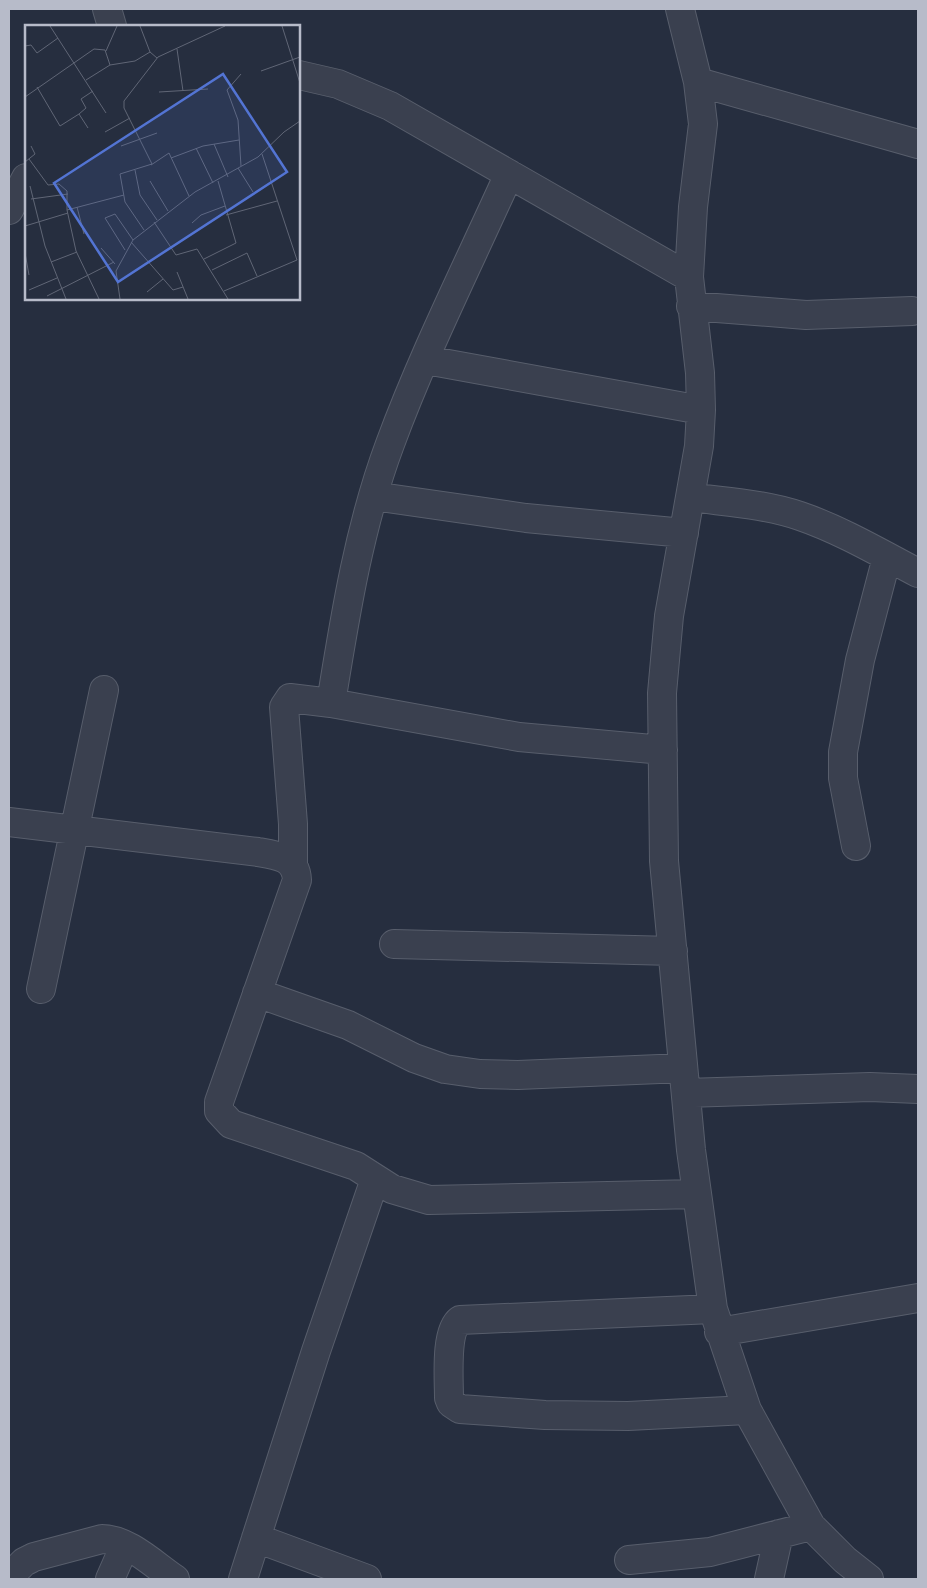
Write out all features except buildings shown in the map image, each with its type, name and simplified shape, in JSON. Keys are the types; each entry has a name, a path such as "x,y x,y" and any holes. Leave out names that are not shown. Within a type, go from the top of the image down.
{"street":[{"path":"107,9 112,25"},
{"path":"680,9 698,82 703,124 693,207 689,277 700,373 701,410 699,446 669,616 662,693 664,861 697,1194 716,1321 747,1410 811,1526 845,1560 869,1579"},
{"path":"300,75 338,84 368,95 689,277"},
{"path":"698,82 918,144"},
{"path":"332,703 344,623 373,496 390,444 509,174"},
{"path":"9,210 25,180"},
{"path":"691,306 806,315 912,311"},
{"path":"426,360 701,410"},
{"path":"373,496 526,518 684,533"},
{"path":"690,497 799,515 918,573"},
{"path":"856,846 843,778 843,752 860,660 888,557"},
{"path":"41,989 104,690"},
{"path":"293,866 293,824 284,707 290,698 332,703 519,736 663,750"},
{"path":"9,822 265,853 287,859 297,870 298,880 219,1102 218,1110 231,1124 356,1166 375,1179 410,1195 435,1201 697,1194"},
{"path":"394,944 673,951"},
{"path":"258,993 348,1024 414,1058 446,1069 480,1074 918,1089"},
{"path":"243,1579 316,1351 375,1179"},
{"path":"747,1410 628,1416 545,1415 460,1408 451,1403 449,1398 451,1335 454,1324 460,1320 716,1321 918,1298"},
{"path":"629,1560 710,1552 811,1526"},
{"path":"769,1579 779,1534"},
{"path":"256,1538 366,1579"},
{"path":"9,1577 24,1562 34,1557 102,1539 110,1539 126,1545 175,1579"},
{"path":"110,1579 126,1545"}]}
